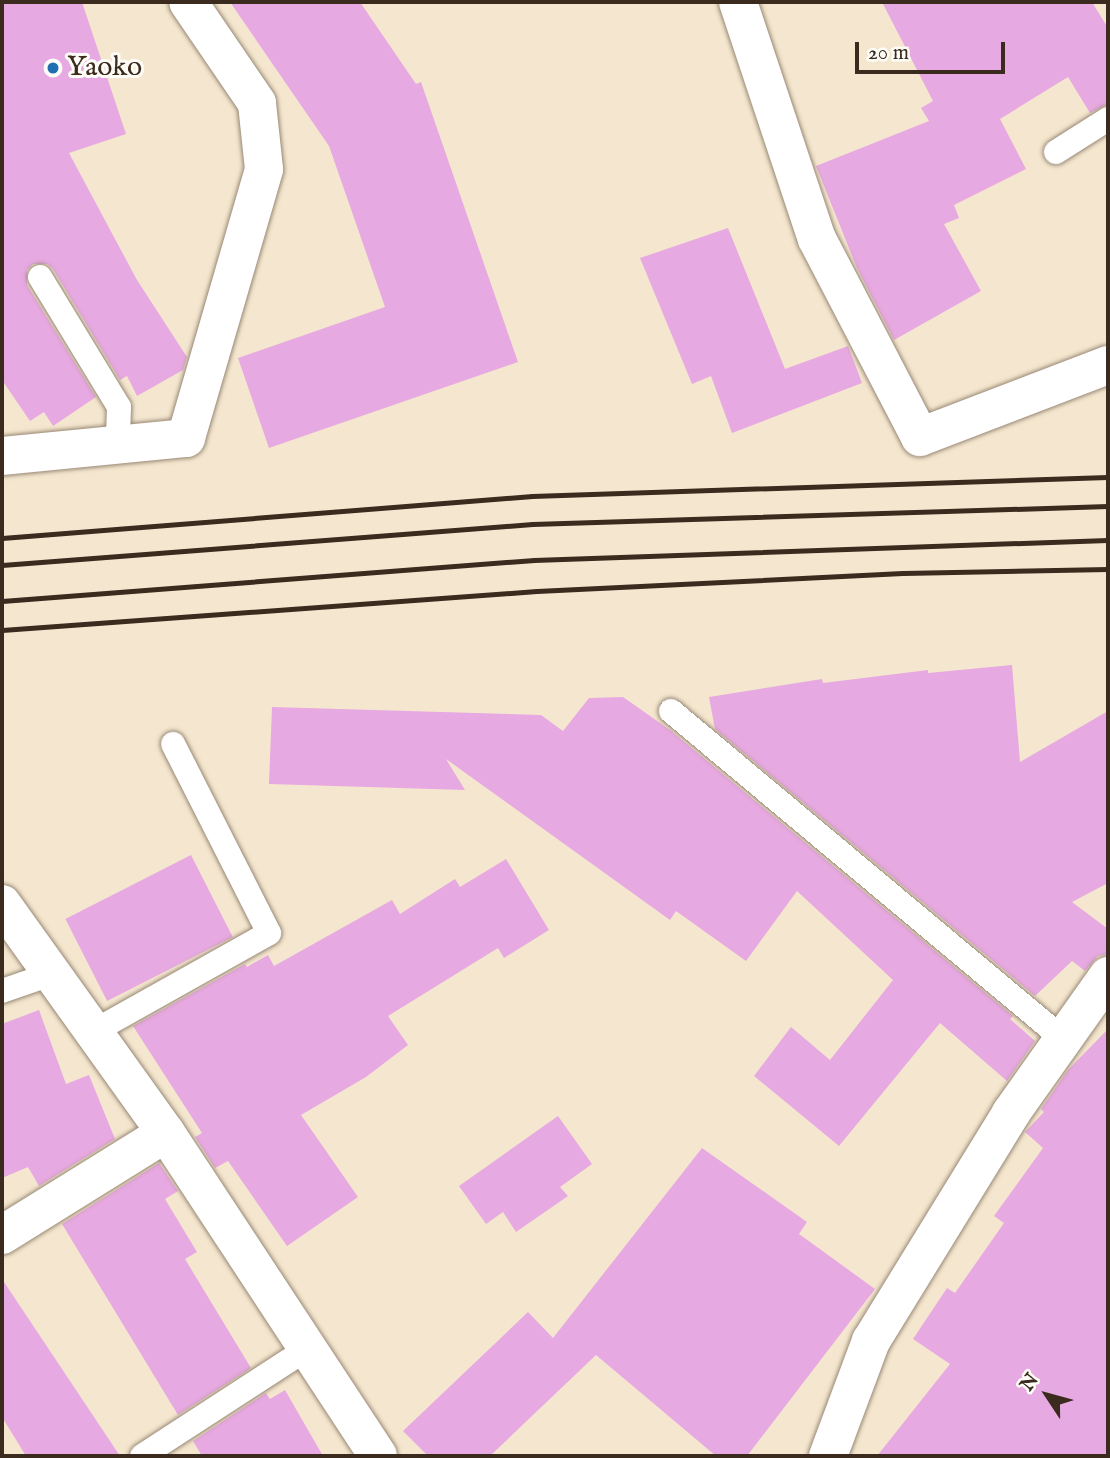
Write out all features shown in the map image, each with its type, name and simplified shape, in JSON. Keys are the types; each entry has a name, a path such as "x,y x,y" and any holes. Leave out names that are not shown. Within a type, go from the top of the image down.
{"street":[{"path":"2,456 186,438 264,169 257,103 188,2"},
{"path":"738,2 817,239 920,437 1108,365"},
{"path":"2,904 91,1033 166,1133 378,1456"},
{"path":"828,1456 871,1341 1062,1038 1108,976"},
{"path":"2,1235 166,1133"}],"lane":[{"path":"1056,152 1108,119"},
{"path":"40,277 119,407 118,445"},
{"path":"671,711 1062,1038"},
{"path":"91,1033 269,933 173,744"},
{"path":"2,991 51,974"},
{"path":"142,1456 307,1349"}],"building":[{"path":"2,2 82,2 126,134 69,153 137,280 187,357 183,370 137,396 127,376 120,380 53,269 47,264 33,264 27,270 27,285 96,397 53,426 44,412 30,421 2,380"},
{"path":"230,2 360,2 416,84 421,82 518,362 269,448 238,358 385,307 329,146"},
{"path":"882,2 1092,2 1108,28 1108,104 1090,113 1068,77 1000,119 1026,169 954,205 959,218 944,224 981,291 894,340 857,268 816,166 929,121 921,108 933,101"},
{"path":"728,228 785,369 848,346 862,383 732,433 711,376 692,384 640,258"},
{"path":"1012,665 1020,762 1108,711 1108,883 1072,902 1108,929 1108,954 1098,956 1085,971 1072,961 1035,996 715,729 709,697 822,679 823,683 928,670 928,673"},
{"path":"623,697 670,730 1013,1016 1010,1019 1035,1041 1007,1081 940,1023 839,1146 754,1076 791,1027 830,1060 893,980 797,891 746,961 676,911 670,920 446,759 465,790 269,784 272,707 541,715 563,731 589,698"},
{"path":"191,855 233,937 107,1001 65,919"},
{"path":"506,859 549,930 504,958 498,948 388,1016 408,1045 366,1077 301,1115 358,1197 287,1246 228,1161 215,1168 195,1137 202,1133 133,1026 245,964 247,967 268,955 274,966 392,900 400,914 455,879 460,887"},
{"path":"39,1010 66,1084 89,1075 115,1139 39,1186 28,1167 2,1178 2,1024"},
{"path":"1108,1029 1108,1456 877,1456 950,1364 913,1339 947,1288 955,1293 1004,1223 994,1216 1043,1148 1025,1132 1044,1112 1041,1109 1068,1070"},
{"path":"558,1116 592,1164 560,1187 568,1196 516,1232 503,1212 486,1224 459,1186"},
{"path":"702,1148 807,1222 799,1234 875,1289 747,1456 716,1456 596,1355 490,1456 428,1456 403,1431 528,1312 553,1338"},
{"path":"159,1163 178,1191 165,1199 197,1252 185,1259 251,1368 178,1415 62,1224"},
{"path":"2,1279 120,1456 26,1456 2,1417"},
{"path":"285,1390 323,1456 202,1456 193,1441 266,1393 270,1399"}],"railway":[{"path":"2,538 532,496 1108,477"},
{"path":"2,565 532,524 1108,506"},
{"path":"2,601 534,560 1108,540"},
{"path":"2,630 537,591 903,573 1108,569"}],"place":[{"name":"Yaoko","path":"53,68"}]}
